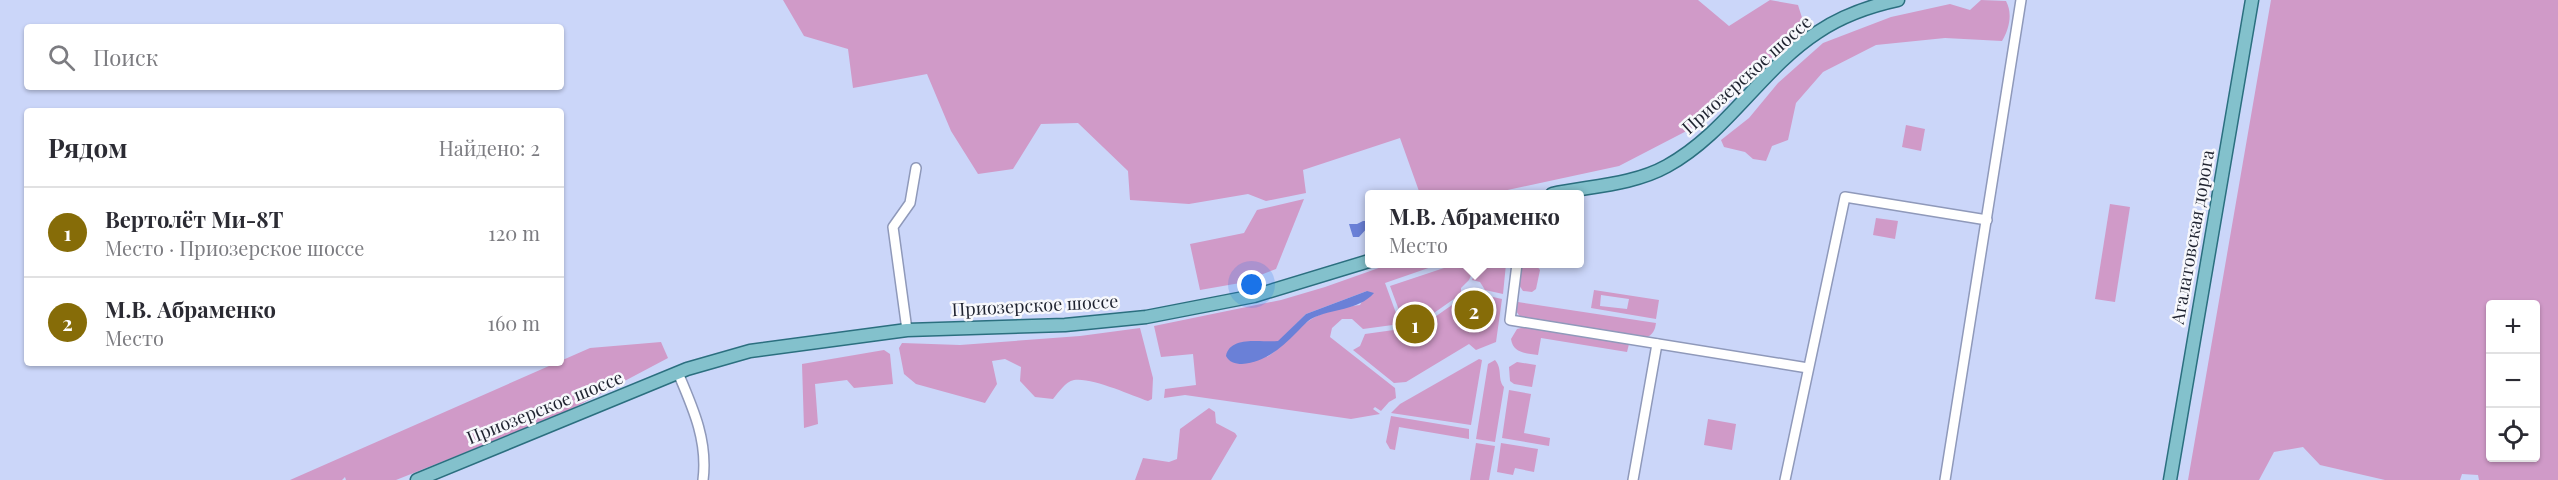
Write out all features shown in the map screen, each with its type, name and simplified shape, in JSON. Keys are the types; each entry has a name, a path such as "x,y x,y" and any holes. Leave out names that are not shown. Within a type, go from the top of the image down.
{"main road":[{"name":"Приозерское шоссе","path":"1577,190 1623,181 1667,166 1714,131 1783,62 1817,33 1853,14 1898,0"},
{"name":"Агалатовская дорога","path":"2170,480 2252,0"},
{"name":"Приозерское шоссе","path":"417,480 688,369 750,351 908,330 1065,325 1146,316 1254,296 1365,262"}],"street":[{"path":"1945,480 2021,0"},
{"path":"908,330 893,227 910,203 916,168"},
{"path":"1785,480 1845,197 1987,220"},
{"path":"1516,268 1510,320 1808,368"},
{"path":"1633,480 1657,344"},
{"path":"688,369 704,453 703,480"}],"shaded area":[{"path":"783,0 1698,0 1729,26 1770,0 1798,5 1805,27 1700,124 1619,166 1508,190 1419,190 1400,138 1303,170 1306,193 1266,201 1248,194 1189,204 1130,200 1128,171 1078,123 1041,124 1013,169 978,174 951,131 927,74 853,88 848,49 804,36"},
{"path":"1981,0 2006,1 2009,21 2002,41 1945,38 1876,45 1823,72 1796,103 1788,140 1772,146 1766,161 1753,159 1745,152 1724,147 1721,140 1749,118 1778,83 1823,43 1891,17 1950,4 1970,10"},
{"path":"2271,0 2558,0 2558,480 2479,480 2478,475 2462,474 2460,480 2385,480 2320,465 2303,447 2274,452 2259,480 2188,480"},
{"path":"1906,125 1925,129 1921,151 1902,147"},
{"path":"1304,199 1276,269 1240,283 1200,290 1190,244 1244,233 1257,210"},
{"path":"2110,204 2130,207 2115,302 2095,299"},
{"path":"1876,218 1898,221 1895,239 1873,235"},
{"path":"1379,268 1428,268 1385,283 1400,324 1363,329 1352,319 1342,319 1332,328 1330,337 1395,388 1396,398 1381,411 1375,407 1373,409 1380,414 1351,419 1185,395 1164,398 1165,389 1196,385 1193,354 1161,357 1154,326 1281,300","holes":["1367,291 1360,305 1321,314 1304,324 1267,357 1273,342 1278,342 1306,314"]},
{"path":"1444,268 1474,268 1469,280 1461,288 1461,294 1431,315 1416,306 1400,313 1390,286"},
{"path":"1477,268 1506,268 1503,294 1485,290 1480,282 1472,280"},
{"path":"1521,268 1538,268 1540,270 1536,289 1532,292 1523,291 1519,285"},
{"path":"1594,290 1659,300 1656,319 1591,308","holes":["1601,295 1629,299 1627,309 1600,306"]},
{"path":"1484,295 1502,299 1496,342 1476,350 1469,344 1406,382 1394,383 1353,350 1360,346 1365,334 1401,329 1407,344 1423,343 1432,335 1432,319 1462,298 1473,304 1481,300"},
{"path":"1518,302 1656,323 1653,332 1645,338 1521,318 1516,311"},
{"path":"1525,327 1629,344 1627,352 1541,338 1538,355 1529,354 1517,350 1511,339 1517,329"},
{"path":"1140,328 1153,378 1152,399 1148,401 1100,384 1081,380 1068,383 1053,399 1035,397 1020,381 1021,367 1005,359 992,361 997,384 985,403 916,384 904,374 899,348 902,343 960,345 1080,336"},
{"path":"661,342 668,358 566,412 396,480 346,480 345,477 342,480 290,480 549,366 564,366 564,359 590,348"},
{"path":"884,350 890,354 893,384 854,388 847,380 815,384 818,424 804,428 802,364"},
{"path":"1479,359 1482,360 1471,425 1391,413 1400,404"},
{"path":"1495,360 1504,387 1495,442 1476,439 1488,364"},
{"path":"1517,362 1536,365 1532,387 1514,384 1510,381 1509,367"},
{"path":"1509,390 1531,394 1524,433 1550,438 1549,446 1502,438"},
{"path":"1209,408 1215,412 1216,423 1237,436 1211,480 1135,480 1143,458 1169,462 1177,459 1180,429"},
{"path":"1391,416 1469,429 1469,439 1399,427 1395,450 1390,449 1386,442"},
{"path":"1708,419 1736,424 1732,450 1704,445"},
{"path":"1476,443 1495,446 1489,480 1470,480"},
{"path":"1501,443 1538,449 1534,472 1515,468 1513,475 1497,472"}],"water":[{"path":"1365,221 1365,230 1359,237 1353,237 1349,224"},
{"path":"1367,291 1374,293 1368,299 1353,306 1311,319 1266,357 1251,363 1237,364 1226,356 1229,349 1240,343 1278,341 1306,314"}],"place":[{"name":"М.В. Абраменко","path":"1474,310"},
{"name":"Вертолёт Ми-8Т","path":"1415,324"}]}
